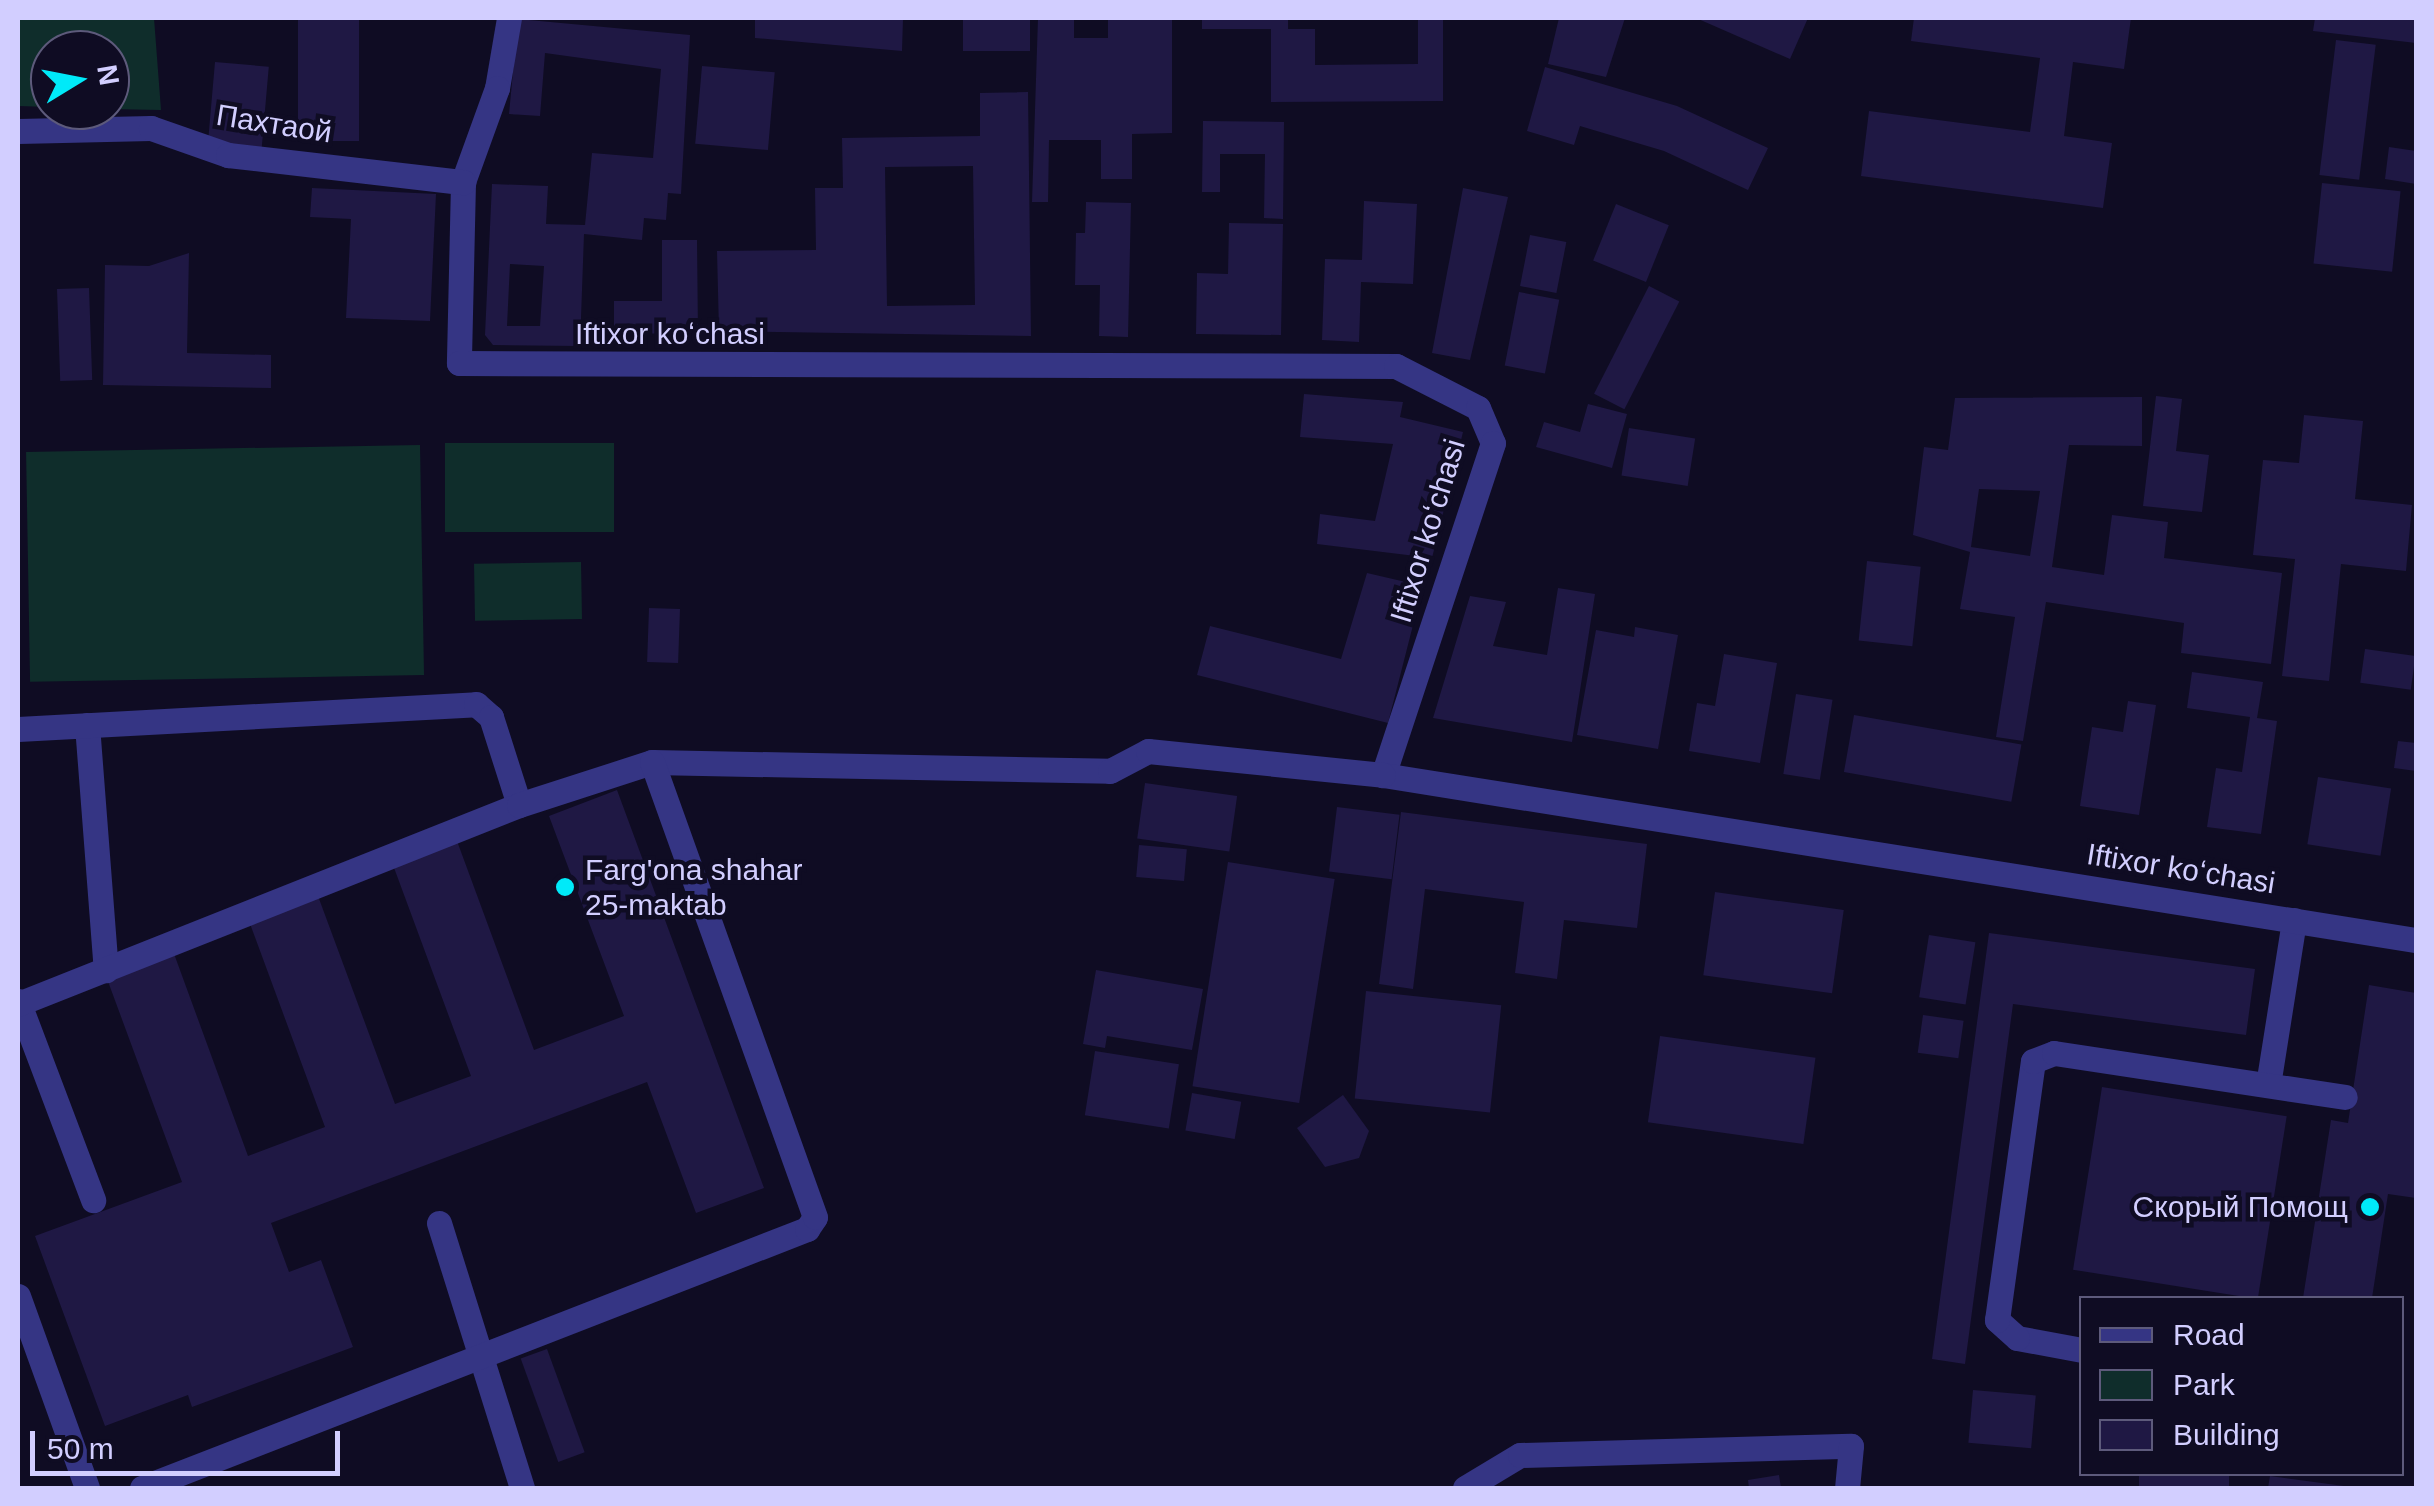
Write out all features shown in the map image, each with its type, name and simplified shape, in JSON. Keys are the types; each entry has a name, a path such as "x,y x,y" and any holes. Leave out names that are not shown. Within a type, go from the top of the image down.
{"street":[{"path":"463,182 497,88 508,18"},
{"name":"Пахтаой","path":"18,131 151,128 228,155 463,182"},
{"name":"Iftixor koʻchasi","path":"463,182 454,338 459,363 476,367 1337,362 1396,366 1451,388 1478,408 1493,443 1383,775 2416,940"},
{"path":"18,729 476,704 492,717 520,805"},
{"path":"87,725 106,970"},
{"path":"93,1200 18,1003 520,805 652,762 1110,771 1148,751 1383,775"},
{"path":"142,1488 482,1359 807,1229 815,1217 652,762"},
{"path":"2268,1086 2294,920"},
{"path":"2079,1349 2018,1338 1997,1320 2033,1061 2054,1053 2345,1097"},
{"path":"439,1223 522,1488"},
{"path":"18,1296 86,1488"},
{"path":"1465,1488 1520,1455 1851,1446 1847,1488"}],"green space":[{"path":"18,18 154,18 161,110 130,109 130,30 30,30 30,106 18,106"},
{"path":"445,443 614,443 614,532 445,532"},
{"path":"420,445 424,675 30,682 26,452"},
{"path":"581,562 582,619 475,621 474,564"}],"building":[{"path":"298,18 359,18 359,141 298,141"},
{"path":"755,18 903,18 902,51 755,38"},
{"path":"963,18 1030,18 1030,51 963,51"},
{"path":"1038,18 1074,18 1074,38 1108,38 1108,18 1172,18 1172,133 1132,134 1132,179 1101,179 1101,140 1049,140 1048,202 1032,202"},
{"path":"1202,18 1288,18 1288,29 1315,29 1315,65 1418,64 1418,18 1443,18 1443,101 1271,102 1271,29 1202,29"},
{"path":"1559,18 1625,18 1606,77 1548,64"},
{"path":"1696,18 1808,18 1790,59"},
{"path":"1914,18 2131,18 2124,69 2073,62 2064,136 2112,143 2103,208 1861,176 1869,111 2030,132 2040,58 1911,41"},
{"path":"2315,18 2416,18 2416,43 2313,31"},
{"path":"518,19 690,35 681,194 668,193 666,220 644,218 642,240 584,234 580,346 493,345 485,335 492,184 548,186 546,224 585,225 592,153 653,158 661,69 545,53 540,116 509,114","holes":["510,264 544,266 540,326 507,326"]},
{"path":"2336,40 2376,45 2359,180 2319,175"},
{"path":"215,62 269,67 262,147 208,143"},
{"path":"702,66 775,72 768,150 695,144"},
{"path":"1545,67 1677,106 1768,148 1748,190 1664,151 1580,126 1574,145 1527,131"},
{"path":"1028,92 1031,336 719,331 717,251 816,250 815,188 843,188 842,138 980,136 980,93","holes":["973,166 975,305 887,306 885,167"]},
{"path":"1203,121 1284,122 1283,219 1264,218 1265,154 1220,154 1220,192 1202,192"},
{"path":"2389,147 2416,151 2416,184 2385,179"},
{"path":"2322,183 2401,191 2392,272 2314,264"},
{"path":"312,188 436,194 430,321 346,318 351,219 310,217"},
{"path":"1463,188 1508,197 1470,360 1432,353"},
{"path":"1364,201 1417,204 1413,284 1361,282 1359,342 1322,340 1325,259 1362,260"},
{"path":"1086,202 1131,203 1128,337 1099,336 1100,285 1075,285 1076,233 1085,233"},
{"path":"1616,204 1669,225 1646,282 1593,261"},
{"path":"1229,223 1283,224 1281,335 1196,334 1197,273 1228,274"},
{"path":"1530,235 1566,242 1556,293 1520,286"},
{"path":"662,240 697,240 698,333 614,334 614,301 662,301"},
{"path":"189,253 187,353 271,355 271,388 103,385 105,265 149,266"},
{"path":"1649,286 1679,301 1624,409 1594,394"},
{"path":"89,288 92,380 60,381 57,289"},
{"path":"1519,292 1559,300 1545,373 1505,366"},
{"path":"1304,394 1403,402 1400,417 1463,432 1432,558 1317,544 1320,514 1375,521 1393,444 1300,437"},
{"path":"2156,396 2182,399 2176,451 2209,455 2202,512 2143,506"},
{"path":"2142,397 2142,446 2069,445 2052,567 2104,575 2112,515 2168,522 2164,558 2282,573 2271,664 2181,653 2184,623 2046,602 2023,741 1996,737 2015,617 1960,609 1970,552 1913,535 1924,447 1948,450 1955,398","holes":["1979,489 2040,491 2030,556 1971,547"]},
{"path":"1588,404 1627,414 1612,468 1536,447 1544,422 1580,432"},
{"path":"2304,415 2363,421 2355,499 2412,505 2406,571 2341,564 2329,681 2282,676 2295,559 2253,555 2263,460 2299,463"},
{"path":"1629,428 1695,438 1688,486 1621,475"},
{"path":"1867,561 1921,567 1912,646 1859,641"},
{"path":"1367,573 1423,586 1388,723 1197,675 1210,626 1341,659"},
{"path":"1558,588 1595,594 1572,742 1433,718 1470,596 1506,602 1493,646 1547,655"},
{"path":"649,608 680,609 678,663 647,662"},
{"path":"1635,627 1678,635 1658,749 1577,735 1596,630 1634,637"},
{"path":"2365,649 2416,656 2411,690 2360,683"},
{"path":"1724,654 1777,663 1760,763 1689,751 1697,703 1715,706"},
{"path":"2192,672 2263,682 2257,718 2277,721 2261,834 2207,827 2216,768 2242,772 2250,717 2187,708"},
{"path":"1796,694 1833,700 1820,780 1783,774"},
{"path":"2128,701 2156,705 2139,815 2080,806 2092,727 2123,732"},
{"path":"1854,715 2021,745 2011,802 1844,772"},
{"path":"2398,741 2416,743 2416,771 2394,768"},
{"path":"2318,777 2391,789 2380,856 2307,844"},
{"path":"1145,783 1237,796 1229,851 1137,838"},
{"path":"617,790 764,1188 696,1213 647,1082 271,1223 289,1272 321,1260 353,1347 192,1407 188,1395 105,1426 35,1236 182,1182 106,976 173,951 248,1156 325,1127 249,921 318,896 395,1104 471,1076 393,865 457,841 534,1050 624,1016 549,816"},
{"path":"1337,807 1400,815 1392,879 1329,872"},
{"path":"1401,812 1647,844 1637,928 1564,920 1557,979 1515,973 1524,902 1425,889 1413,989 1379,984"},
{"path":"1139,845 1187,849 1184,881 1136,877"},
{"path":"1228,862 1335,879 1299,1103 1192,1086"},
{"path":"1715,892 1844,910 1832,993 1703,975"},
{"path":"1989,933 2255,969 2246,1035 2013,1004 1965,1364 1932,1359"},
{"path":"1929,935 1975,942 1966,1005 1919,997"},
{"path":"1096,970 1203,989 1192,1050 1107,1036 1105,1048 1083,1044"},
{"path":"2369,985 2416,993 2416,1198 2388,1194 2372,1296 2303,1296 2331,1120 2348,1123"},
{"path":"1366,991 1501,1005 1490,1113 1355,1098"},
{"path":"1923,1015 1964,1021 1958,1058 1918,1053"},
{"path":"1660,1036 1815,1058 1803,1144 1648,1122"},
{"path":"1095,1051 1179,1064 1169,1128 1085,1115"},
{"path":"2102,1087 2287,1116 2258,1296 2073,1270"},
{"path":"1192,1093 1241,1102 1235,1139 1185,1130"},
{"path":"1343,1095 1369,1131 1359,1158 1325,1167 1297,1128"},
{"path":"547,1349 585,1452 558,1462 521,1359"},
{"path":"1973,1390 2036,1395 2031,1448 1968,1443"},
{"path":"1779,1475 1781,1488 1749,1488 1748,1480"},
{"path":"2139,1476 2229,1476 2229,1488 2139,1488"},
{"path":"2270,1476 2344,1486 2344,1488 2268,1488"}],"place":[{"name":"Farg'ona shahar 25-maktab","path":"565,887"},
{"name":"Скорый Помощ","path":"2370,1207"}]}
